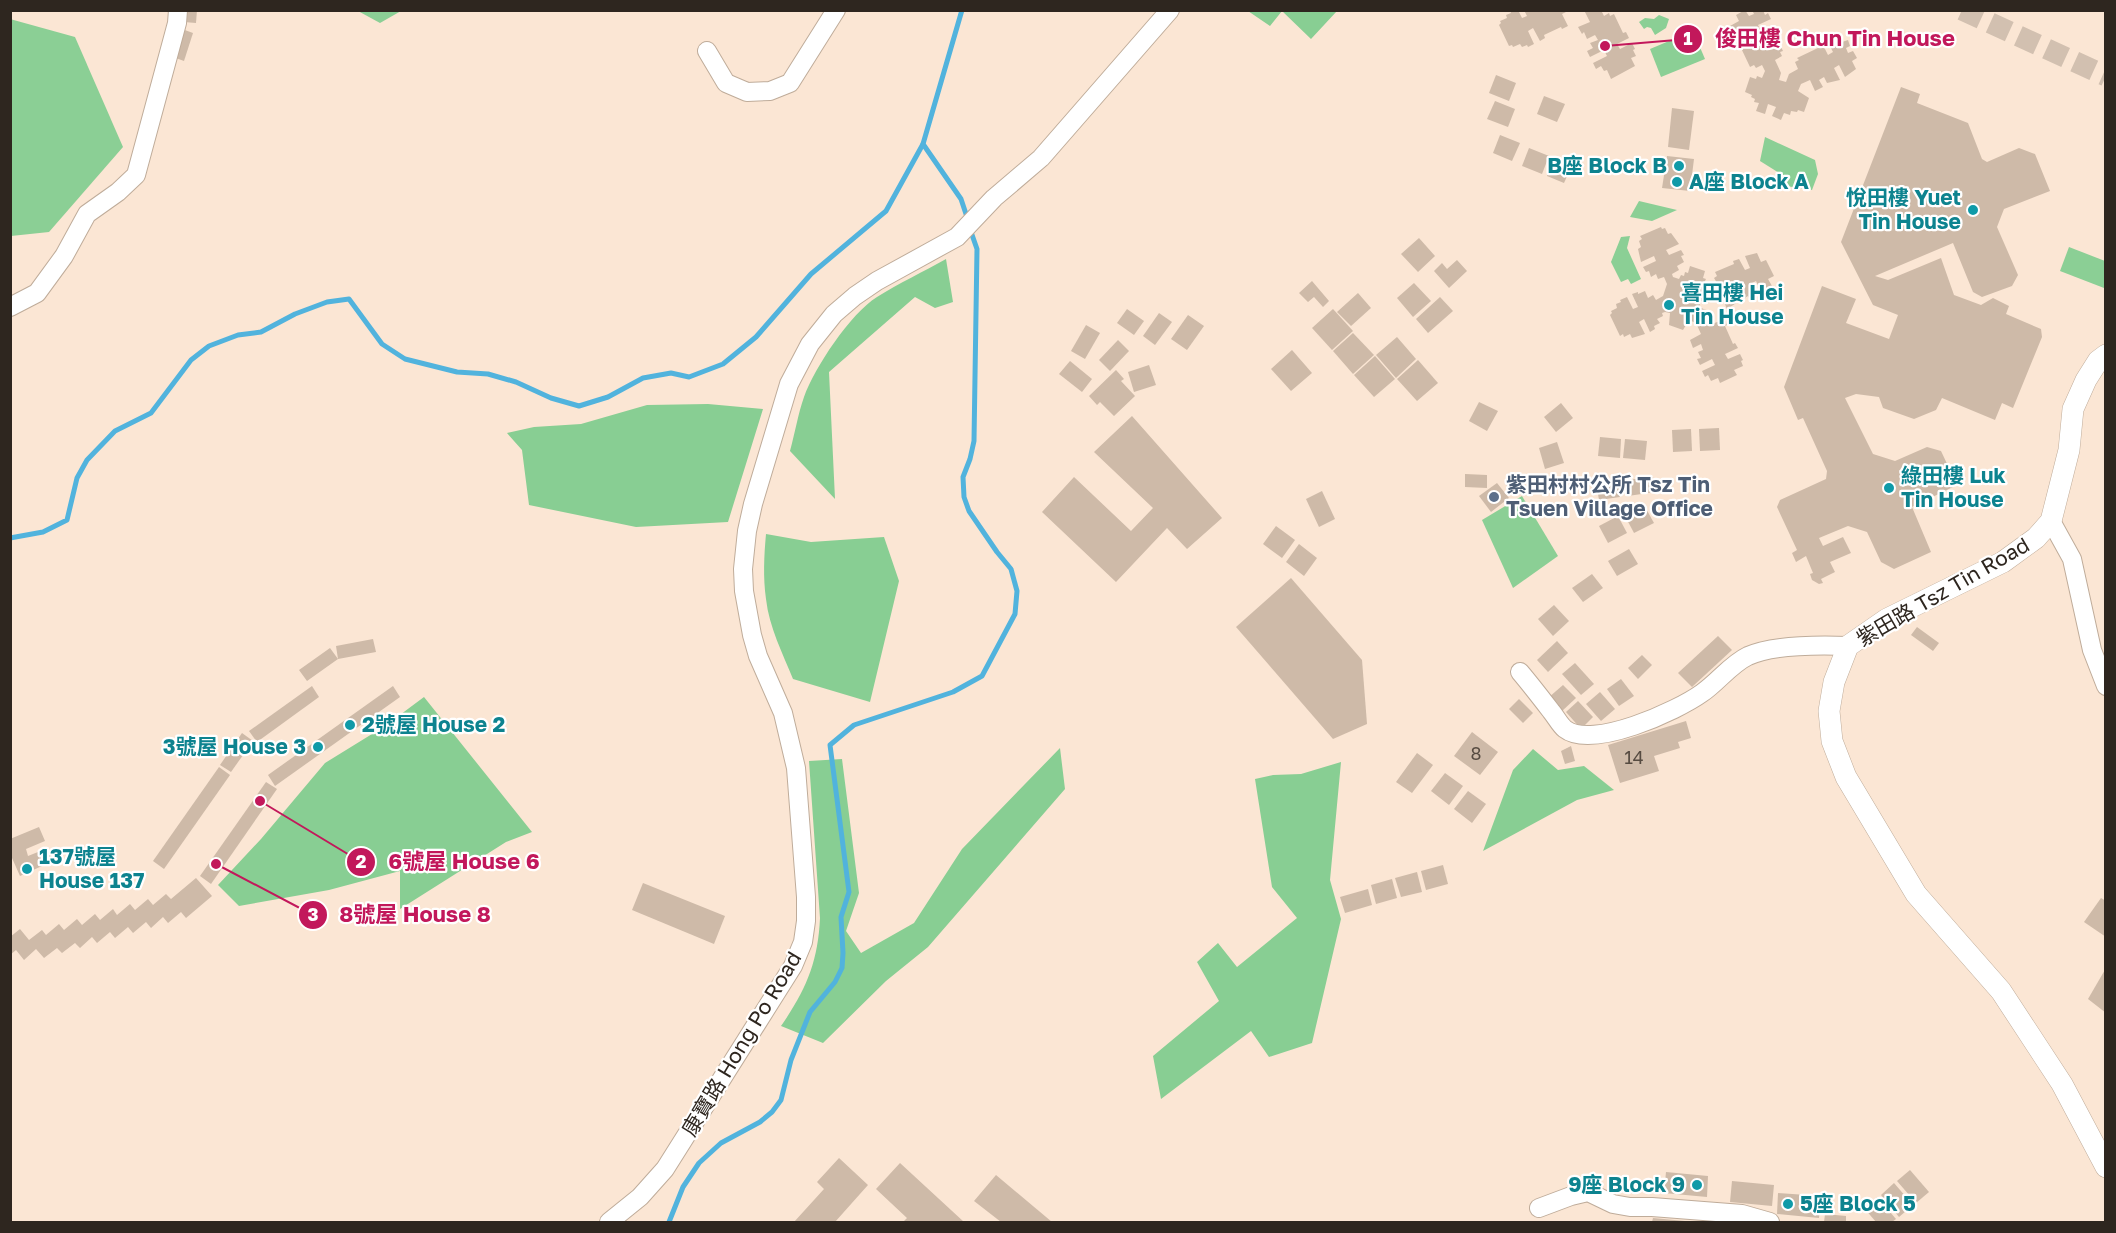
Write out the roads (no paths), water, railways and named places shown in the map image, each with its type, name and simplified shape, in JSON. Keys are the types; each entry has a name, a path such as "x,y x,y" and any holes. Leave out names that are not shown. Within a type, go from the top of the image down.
{"street":[{"path":"10,307 37,293 64,256 87,214 118,192 136,175 177,23 178,10"},
{"path":"707,51 726,83 747,92 770,91 790,82 836,10"},
{"name":"康寶路 Hong Po Road","path":"609,1222 640,1197 675,1155 793,966 803,942 806,897 796,768 783,713 758,656 744,591 746,539 753,504 789,384 816,336 834,315 855,296 877,281 957,237 994,198 1041,158 1170,10"},
{"path":"2106,355 2098,361 2086,380 2073,409 2069,450 2051,521 2072,559 2092,650 2106,686"},
{"name":"紫田路 Tsz Tin Road","path":"1521,672 1565,729 1579,736 1596,735 1656,718 1702,693 1748,656 1816,644 1848,646 1887,619 2003,562 2036,538 2051,521"},
{"path":"1848,646 1834,682 1829,711 1832,741 1846,777 1916,894 2001,991 2062,1084 2106,1167"},
{"path":"1539,1208 1588,1192 1613,1204 1630,1207 1742,1214 1770,1222"}],"waterway":[{"path":"962,10 923,144 961,199 968,220"},
{"path":"10,538 43,532 67,520 77,478 87,460 115,431 151,413 191,360 209,346 238,335 261,332 295,314 327,302 349,299 382,344 405,359 457,372 488,374 579,406 608,397 643,378 671,373 689,377 723,364 756,337 811,274 886,211 923,144"},
{"path":"669,1222 683,1187 699,1163 721,1143 760,1122 781,1100 791,1060 810,1012 835,982 842,968 841,917 849,892 830,745 854,725 953,692 982,676 1015,614 1017,591 1011,569 969,511 964,497 963,477 974,441 977,249 970,229"}],"tunnel":[{"path":"1962,10 2106,76"}],"place":[{"name":"俊田樓 Chun Tin House","path":"1605,46"},
{"name":"B座 Block B","path":"1679,166"},
{"name":"A座 Block A","path":"1677,182"},
{"name":"悅田樓 Yuet Tin House","path":"1973,210"},
{"name":"喜田樓 Hei Tin House","path":"1669,305"},
{"name":"綠田樓 Luk Tin House","path":"1889,488"},
{"name":"紫田村村公所 Tsz Tin Tsuen Village Office","path":"1494,497"},
{"name":"2號屋 House 2","path":"350,725"},
{"name":"3號屋 House 3","path":"318,747"},
{"name":"6號屋 House 6","path":"260,801"},
{"name":"8號屋 House 8","path":"216,864"},
{"name":"137號屋 House 137","path":"27,869"},
{"name":"9座 Block 9","path":"1697,1185"},
{"name":"5座 Block 5","path":"1788,1204"}]}
